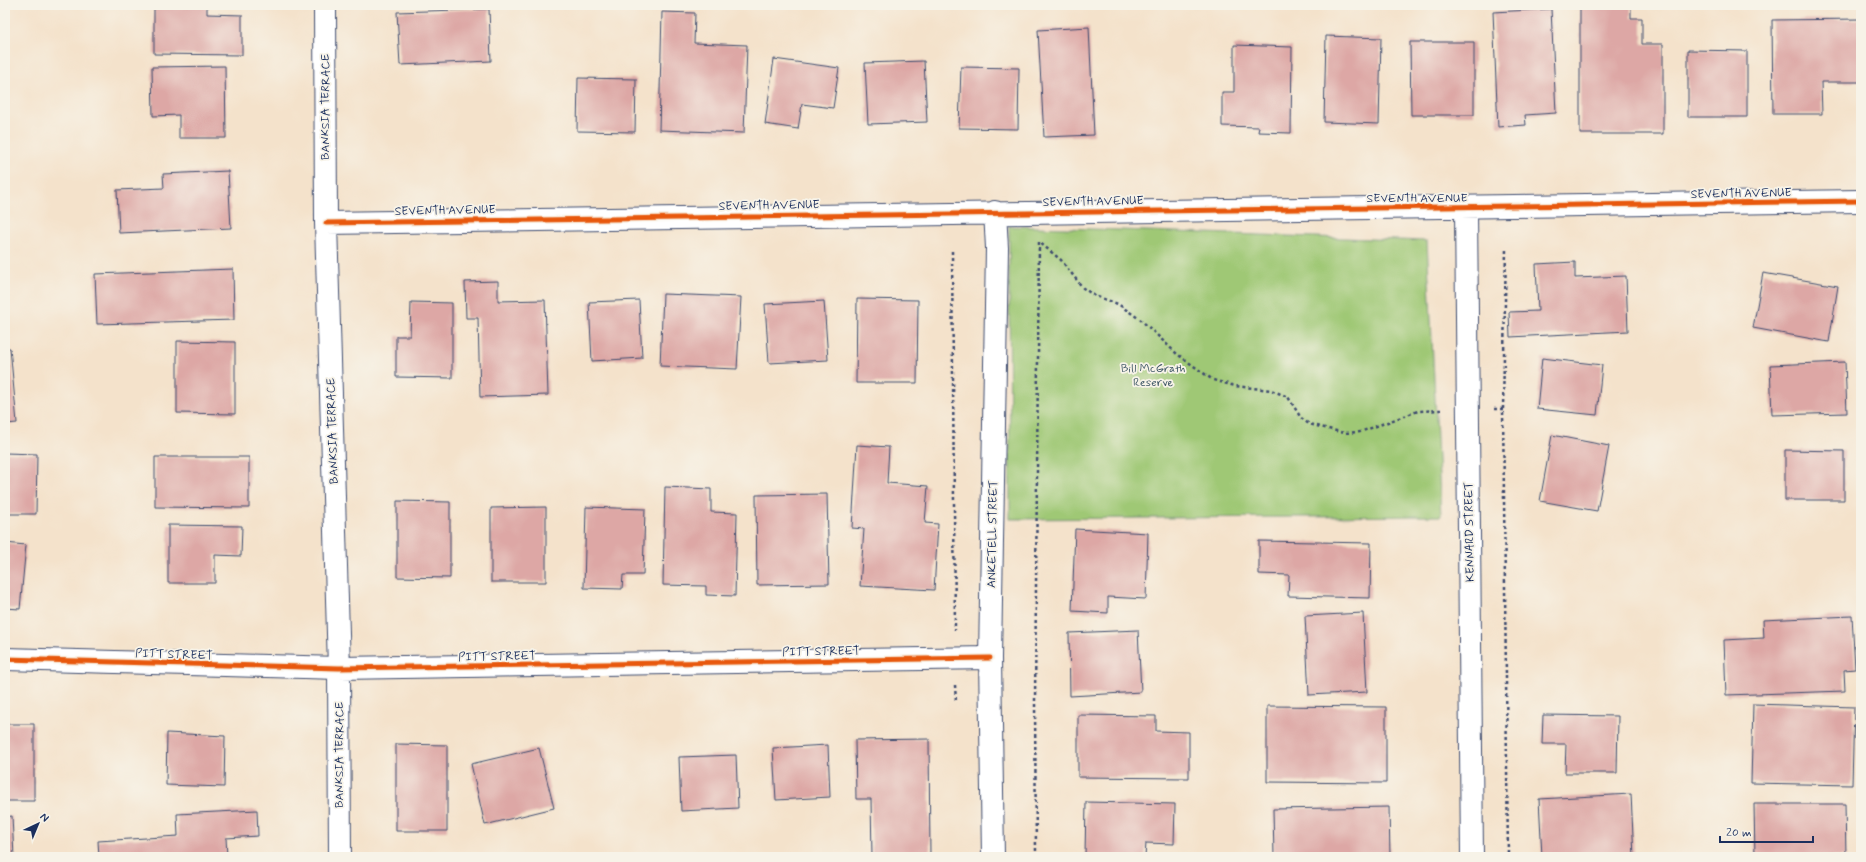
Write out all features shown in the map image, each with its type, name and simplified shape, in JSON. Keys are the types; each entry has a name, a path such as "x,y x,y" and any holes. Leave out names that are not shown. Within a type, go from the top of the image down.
{"street":[{"name":"BANKSIA TERRACE","path":"325,5 326,223 339,668 340,857"},
{"name":"SEVENTH AVENUE","path":"326,223 995,212 1466,208 1861,201"},
{"name":"KENNARD STREET","path":"1466,208 1472,857"},
{"name":"ANKETELL STREET","path":"993,857 990,658 997,248 995,212"},
{"name":"PITT STREET","path":"5,659 339,668 990,658"}],"path":[{"path":"1036,857 1035,702 1039,242 1061,260 1083,288 1095,296 1118,304 1141,320 1177,354 1212,380 1235,386 1271,390 1288,397 1301,418 1309,424 1344,433 1360,432 1418,411 1503,409"},
{"path":"1506,248 1503,409 1508,857"},
{"path":"952,251 956,702"}],"green space":[{"name":"Bill McGrath Reserve","path":"1009,226 1427,241 1441,516 1010,519"}],"building":[{"path":"154,5 207,5 207,14 242,15 242,55 154,54"},
{"path":"1580,5 1631,5 1631,18 1642,18 1642,44 1663,44 1663,134 1580,134"},
{"path":"489,9 491,61 400,65 397,12"},
{"path":"1551,9 1556,113 1525,115 1526,125 1498,127 1493,12"},
{"path":"662,12 695,13 694,43 747,45 744,133 659,130"},
{"path":"1861,19 1861,82 1821,82 1822,114 1773,114 1772,20"},
{"path":"1089,27 1094,135 1044,137 1038,30"},
{"path":"1326,36 1381,38 1379,124 1324,122"},
{"path":"1410,42 1474,42 1474,115 1411,115"},
{"path":"1234,45 1292,47 1291,133 1258,132 1259,127 1222,126 1222,92 1234,92"},
{"path":"1688,50 1747,51 1747,117 1688,117"},
{"path":"774,59 839,68 833,108 802,104 798,129 765,124"},
{"path":"924,61 927,122 868,124 865,63"},
{"path":"225,66 226,138 179,138 179,115 153,116 152,67"},
{"path":"961,67 1019,68 1018,129 959,128"},
{"path":"578,78 636,79 635,132 577,131"},
{"path":"5,80 9,80 7,148 5,148"},
{"path":"228,171 231,228 119,233 117,190 164,188 163,174"},
{"path":"1575,262 1575,278 1626,276 1628,331 1510,337 1509,312 1538,311 1536,264"},
{"path":"233,269 234,320 97,324 95,274"},
{"path":"1763,273 1838,286 1829,342 1753,328"},
{"path":"498,281 498,301 545,300 548,395 480,397 478,318 466,318 465,282"},
{"path":"663,294 741,297 737,369 660,366"},
{"path":"857,299 918,300 917,383 856,383"},
{"path":"639,300 642,358 592,361 589,302"},
{"path":"824,301 828,360 769,363 765,304"},
{"path":"411,302 452,303 452,378 396,377 396,336 410,336"},
{"path":"177,341 235,342 235,414 177,413"},
{"path":"5,348 10,348 17,423 5,424"},
{"path":"1542,358 1602,365 1597,415 1537,409"},
{"path":"1845,362 1847,413 1772,415 1770,365"},
{"path":"1552,435 1609,446 1597,511 1540,501"},
{"path":"857,445 889,447 887,483 928,486 925,523 938,524 934,590 860,586 864,529 852,528"},
{"path":"1785,450 1844,451 1844,500 1785,500"},
{"path":"5,453 37,454 36,514 5,514"},
{"path":"155,457 249,457 249,508 155,507"},
{"path":"665,487 711,489 711,512 737,513 735,596 706,595 706,586 663,585"},
{"path":"827,494 829,584 757,585 756,495"},
{"path":"397,501 450,502 450,578 397,577"},
{"path":"546,507 546,582 491,582 491,508"},
{"path":"586,507 645,509 643,575 623,575 622,589 584,588"},
{"path":"168,525 242,526 241,556 215,555 215,583 168,583"},
{"path":"1075,529 1148,533 1146,599 1108,597 1108,613 1072,611"},
{"path":"1259,541 1371,543 1370,598 1288,596 1289,575 1259,574"},
{"path":"5,543 26,545 20,609 5,608"},
{"path":"1363,613 1367,692 1309,695 1305,616"},
{"path":"1852,616 1855,669 1844,670 1845,691 1726,695 1724,640 1764,638 1763,620"},
{"path":"1138,630 1141,692 1070,696 1069,633"},
{"path":"1753,704 1854,707 1852,785 1751,783"},
{"path":"1267,706 1386,707 1386,783 1267,782"},
{"path":"1078,715 1156,716 1156,731 1189,732 1189,778 1078,777"},
{"path":"1543,715 1618,716 1617,773 1565,773 1566,744 1542,744"},
{"path":"5,724 34,724 34,801 5,801"},
{"path":"167,733 225,736 224,787 166,785"},
{"path":"929,739 930,857 872,857 871,799 856,799 855,740"},
{"path":"396,744 447,745 447,831 396,831"},
{"path":"828,745 830,797 776,800 773,748"},
{"path":"539,748 554,808 485,825 471,764"},
{"path":"736,755 738,808 681,811 679,757"},
{"path":"1631,794 1634,857 1542,857 1539,799"},
{"path":"1086,802 1175,804 1174,844 1146,843 1145,857 1085,857"},
{"path":"1754,804 1845,804 1846,857 1755,857"},
{"path":"1389,807 1390,857 1274,857 1273,809"},
{"path":"257,810 258,836 226,838 227,857 99,857 98,841 178,836 177,814"},
{"path":"12,816 14,857 5,857 5,817"}],"cycle path":[{"path":"326,223 1861,201"},
{"path":"5,659 339,668 990,658"}]}
